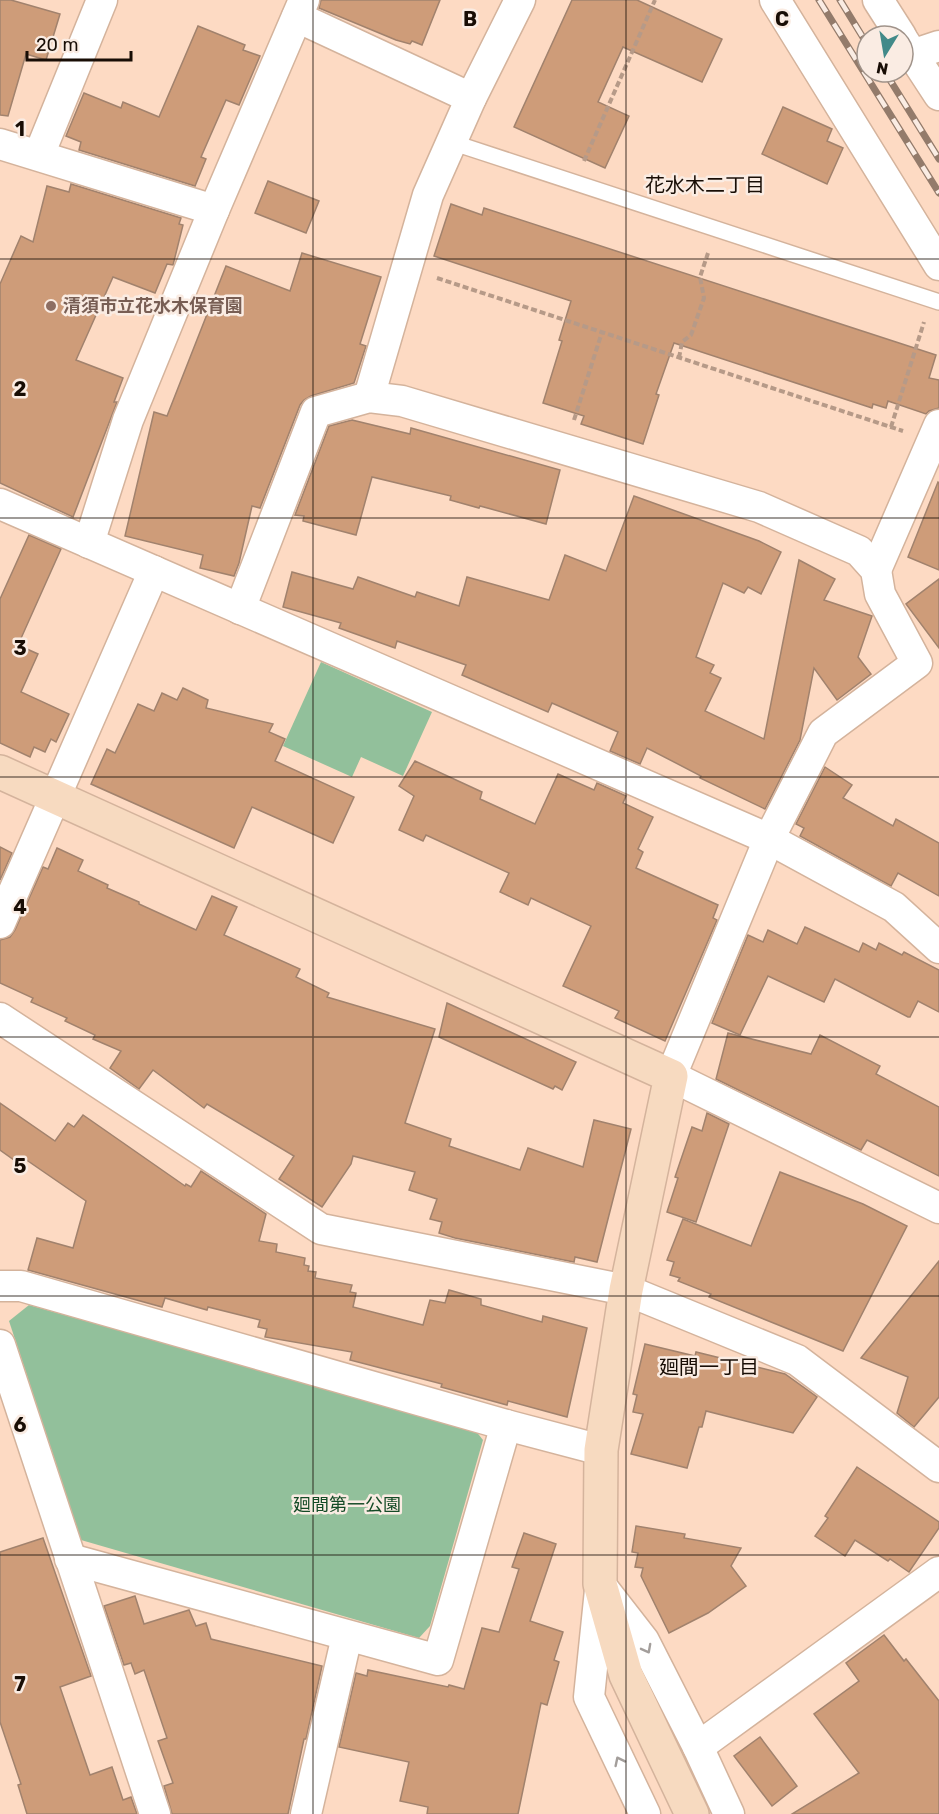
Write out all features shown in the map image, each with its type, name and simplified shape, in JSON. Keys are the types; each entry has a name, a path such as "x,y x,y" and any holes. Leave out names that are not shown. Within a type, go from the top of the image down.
{"street":[{"path":"39,155 102,0"},
{"path":"369,398 428,195 471,98 520,0"},
{"path":"775,0 939,265"},
{"path":"878,0 898,24"},
{"path":"89,543 128,420 300,9 471,98"},
{"path":"915,46 939,95"},
{"path":"0,144 214,210"},
{"path":"240,609 316,412 369,398 402,401 759,507 859,551 876,570 880,594 917,663 823,733 769,839 671,1076 626,1290 601,1450 600,1584 589,1697 645,1814"},
{"path":"876,570 936,433"},
{"path":"0,504 769,839 894,908 939,948"},
{"path":"0,923 154,571"},
{"path":"0,772 671,1076 939,1209"},
{"path":"0,1018 321,1229 626,1290 797,1360 939,1467"},
{"path":"0,1286 21,1286 601,1450"},
{"path":"0,1345 155,1814"},
{"path":"70,1559 438,1660 506,1425"},
{"path":"698,1747 939,1572"},
{"path":"600,1584 644,1641 729,1814"},
{"path":"600,1584 626,1675 692,1814"},
{"path":"306,1814 347,1636"}],"lane":[{"path":"451,142 935,300"}],"path":[{"path":"575,182 655,0"},
{"path":"679,358 682,342 692,335 704,297 700,277 716,229"},
{"path":"406,268 891,427 936,433"},
{"path":"891,427 935,300"},
{"path":"565,450 602,332"}],"green space":[{"path":"321,662 432,712 403,776 361,757 352,777 283,746"},
{"name":"廻間第一公園","path":"29,1305 475,1430 483,1440 430,1626 419,1638 81,1540 9,1321"}],"building":[{"path":"0,0 11,0 60,14 46,60 26,54 8,116 0,115"},
{"path":"321,0 440,0 422,45 412,41 410,44 396,40 319,8"},
{"path":"572,0 637,0 722,39 702,82 623,47 598,102 629,116 605,168 514,127"},
{"path":"198,26 245,45 243,50 260,56 239,105 226,100 201,157 206,159 195,186 79,150 81,142 66,136 84,93 121,108 123,102 159,117"},
{"path":"783,107 832,129 827,141 843,148 827,184 762,154"},
{"path":"268,181 319,201 306,233 255,213"},
{"path":"71,184 181,218 179,224 183,225 173,265 167,264 155,293 113,277 76,360 123,378 114,402 117,402 73,517 0,483 0,284 21,236 33,242 47,186 69,192"},
{"path":"451,204 482,215 484,208 936,355 929,378 939,380 939,408 926,414 888,401 886,408 873,404 872,408 674,343 656,394 659,395 643,444 581,424 584,416 543,403 562,341 559,340 571,301 434,256"},
{"path":"302,253 381,277 360,344 366,346 354,383 311,396 300,405 260,508 252,506 234,576 200,568 203,555 125,536 154,412 167,416 226,266 290,291"},
{"path":"352,420 410,434 411,428 560,470 546,524 450,500 451,496 372,477 356,535 303,521 304,516 295,515 329,426"},
{"path":"939,483 939,570 908,557"},
{"path":"634,496 759,541 781,552 761,594 748,587 744,593 723,583 696,657 714,665 710,673 721,678 705,711 764,739 799,560 835,579 824,600 872,616 858,657 871,674 837,700 814,668 800,740 765,809 700,778 701,776 647,748 640,764 610,751 618,732 552,703 548,712 462,675 466,665 397,641 395,648 339,628 341,623 283,607 292,572 353,589 358,577 415,597 417,592 459,606 467,577 549,600 565,555 606,571"},
{"path":"29,535 61,549 18,645 38,654 21,692 69,714 56,742 51,739 45,752 34,747 30,757 0,743 0,599"},
{"path":"939,579 939,648 906,604"},
{"path":"183,688 208,700 206,708 273,724 269,732 285,739 275,761 354,797 333,843 252,807 234,848 91,784 107,749 115,753 138,704 154,711 162,693 177,700"},
{"path":"415,761 482,792 480,799 535,824 558,774 594,790 597,783 626,796 623,803 653,817 638,849 643,852 636,868 718,905 713,918 717,920 665,1041 615,1018 619,1011 563,986 591,926 531,898 528,905 500,892 509,873 426,835 423,841 399,830 414,796 399,786"},
{"path":"825,767 852,785 843,798 893,826 896,819 939,843 939,896 898,873 891,886 800,836 804,828 796,824"},
{"path":"0,847 12,853 0,880"},
{"path":"57,848 83,860 78,871 108,885 107,888 139,904 196,930 212,896 237,907 224,935 300,969 296,977 329,993 327,997 435,1029 405,1123 451,1139 449,1146 520,1170 528,1148 583,1167 594,1120 631,1129 597,1262 575,1257 574,1262 439,1233 442,1222 430,1219 437,1199 409,1190 415,1172 353,1156 351,1164 322,1207 279,1179 294,1156 207,1104 204,1108 153,1070 139,1089 110,1068 121,1051 93,1039 95,1035 65,1021 67,1018 31,1002 33,998 0,983 0,940 10,937 15,930 43,867 48,869"},
{"path":"805,927 859,952 863,943 876,950 879,943 902,955 904,952 939,970 939,1012 918,1001 908,1017 835,979 824,1002 768,976 740,1035 712,1023 748,935 763,942 768,930 797,944"},
{"path":"447,1003 576,1062 562,1090 555,1086 553,1089 439,1037"},
{"path":"728,1033 811,1054 820,1035 880,1066 876,1074 939,1107 939,1176 867,1140 861,1150 716,1079"},
{"path":"0,1103 55,1141 68,1123 74,1127 83,1115 185,1186 186,1184 191,1187 201,1171 266,1214 259,1241 277,1244 276,1252 305,1258 304,1265 309,1266 308,1271 316,1272 315,1278 352,1285 350,1292 356,1293 353,1307 423,1325 430,1300 445,1303 449,1290 481,1299 481,1305 542,1322 543,1316 587,1328 567,1417 508,1401 507,1405 441,1387 442,1384 350,1360 352,1352 265,1337 267,1329 258,1327 260,1320 208,1307 207,1310 165,1298 162,1307 28,1270 37,1238 73,1248 86,1201 25,1159 21,1165 0,1150"},
{"path":"707,1113 729,1124 696,1222 667,1212 678,1178 675,1177 692,1127 702,1131"},
{"path":"780,1172 863,1204 907,1226 843,1351 709,1297 711,1294 678,1281 680,1278 670,1275 674,1262 667,1260 683,1219 751,1246"},
{"path":"939,1261 939,1397 914,1427 897,1413 908,1377 861,1358"},
{"path":"645,1344 695,1356 696,1352 785,1374 817,1397 793,1433 706,1411 687,1468 631,1454 643,1414 633,1412 637,1395 633,1394"},
{"path":"857,1467 939,1522 939,1528 909,1572 855,1540 845,1556 815,1536 828,1518 825,1516"},
{"path":"636,1526 685,1534 684,1538 741,1548 731,1566 746,1586 708,1613 669,1633 641,1576 643,1568 635,1567 638,1553 632,1552"},
{"path":"524,1533 556,1544 530,1621 563,1632 554,1660 559,1662 547,1705 541,1703 518,1814 427,1814 428,1807 400,1801 409,1762 339,1747 356,1673 367,1676 368,1670 464,1689 482,1628 499,1632 519,1569 512,1567"},
{"path":"43,1538 91,1676 60,1687 90,1775 112,1767 123,1800 131,1797 137,1814 27,1814 18,1785 21,1784 0,1722 0,1552"},
{"path":"135,1596 144,1624 189,1610 196,1626 206,1623 211,1639 322,1666 288,1814 172,1814 164,1786 173,1783 158,1741 167,1738 144,1670 135,1674 131,1663 124,1665 104,1606"},
{"path":"884,1635 939,1701 939,1814 792,1814 859,1773 814,1714 859,1681 846,1663"},
{"path":"760,1737 797,1786 772,1806 734,1756"}],"railway":[{"path":"819,0 939,193"},
{"path":"840,0 855,24"},
{"path":"892,84 939,159"}],"place":[{"name":"清須市立花水木保育園","path":"51,306"}],"district":[{"name":"花水木二丁目","path":"705,185"},
{"name":"廻間一丁目","path":"709,1367"}]}
